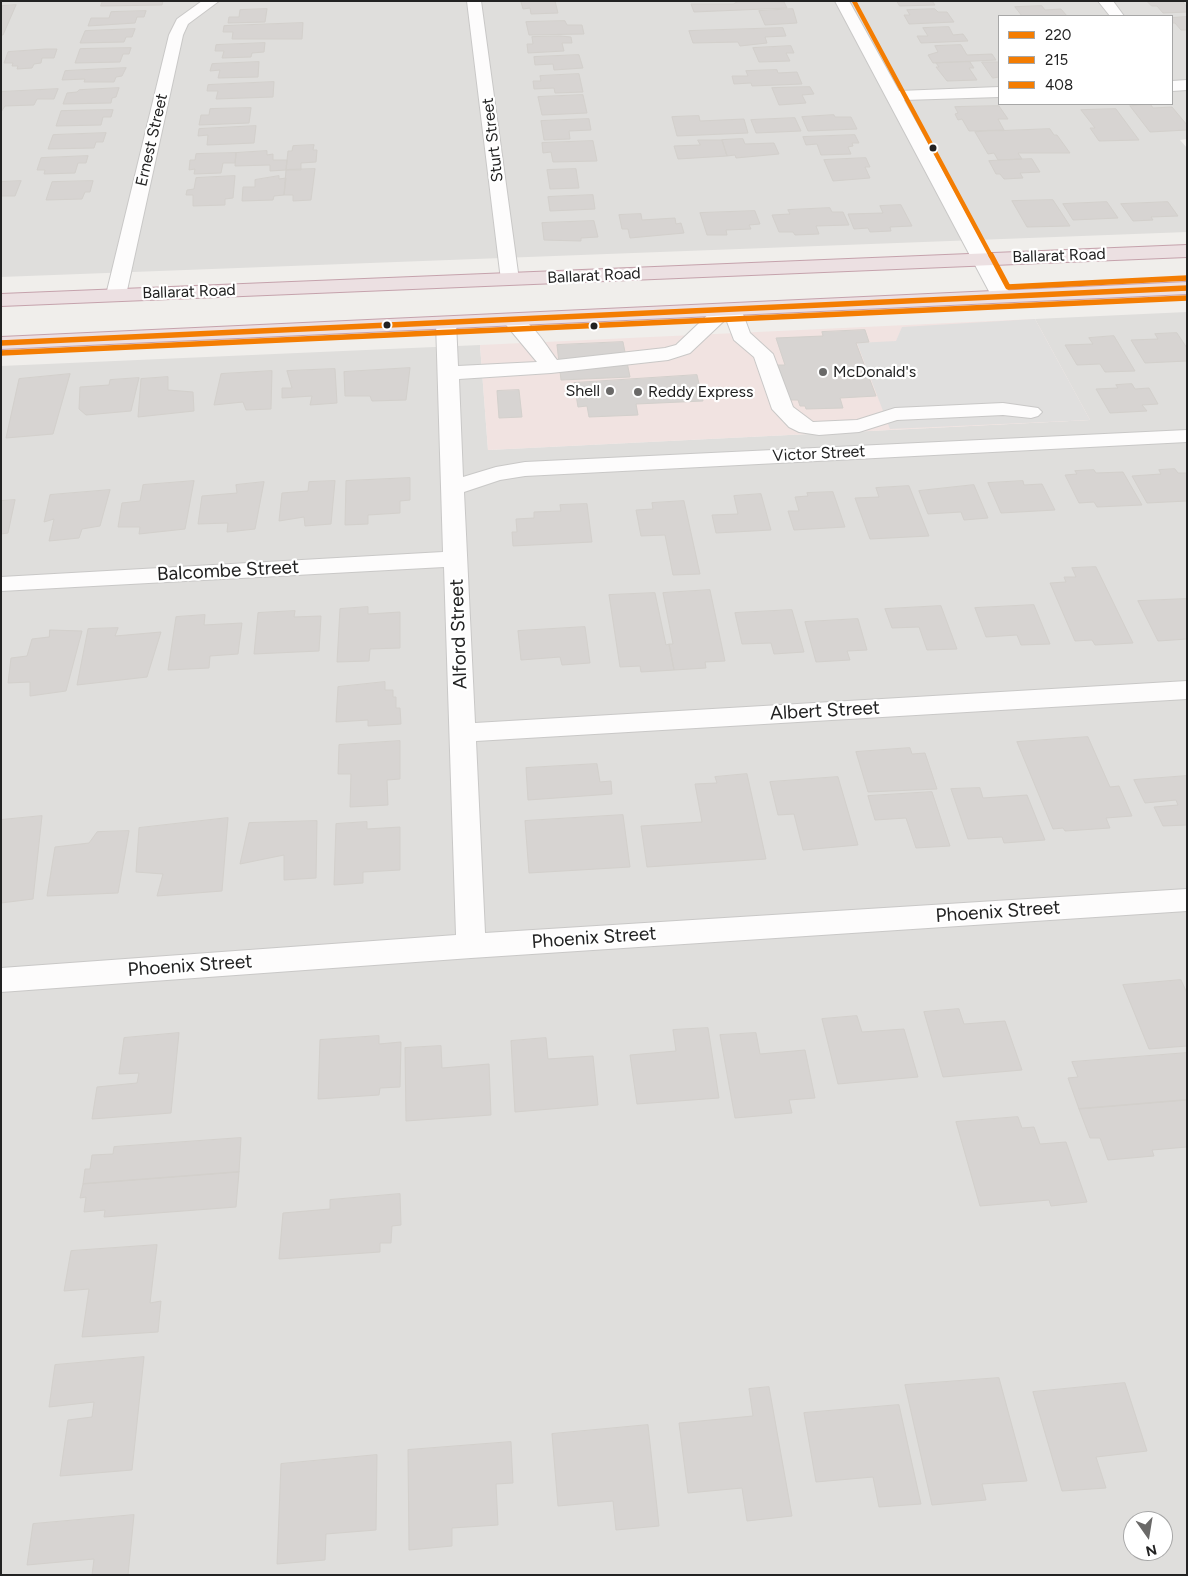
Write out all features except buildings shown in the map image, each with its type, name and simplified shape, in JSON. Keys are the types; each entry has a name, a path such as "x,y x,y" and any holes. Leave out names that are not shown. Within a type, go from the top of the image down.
{"highway":[{"name":"Ballarat Road","path":"1,300 510,280 981,258 1187,251"},
{"name":"Ballarat Road","path":"1,343 1187,288"}],"street":[{"name":"Ernest Street","path":"116,295 176,35 182,22 212,1"},
{"name":"Sturt Street","path":"474,1 510,280"},
{"path":"842,1 1002,297"},
{"path":"1105,1 1117,15"},
{"path":"893,96 998,92"},
{"path":"449,373 550,367 633,359 677,352 728,310 742,336 763,354 783,409 796,422 807,427 819,429 1006,419 1031,412"},
{"path":"512,320 534,343 550,367"},
{"name":"Alford Street","path":"446,322 472,946"},
{"name":"Victor Street","path":"454,488 496,474 526,469 1187,436"},
{"name":"Balcombe Street","path":"1,584 456,559"},
{"name":"Albert Street","path":"463,733 1187,690"},
{"name":"Phoenix Street","path":"1,980 472,946 1187,900"}],"shaded area":[{"path":"1,1 1187,1 1187,139 1180,140 1187,148 1187,232 1,277"},
{"path":"1187,312 1187,1575 1,1575 1,366 480,345 488,450 1090,420 1035,319"},
{"path":"1035,319 1090,420 488,450 480,345"},
{"path":"1035,319 1090,420 890,429 857,343 896,341 902,327"}],"transit line":[{"name":"408","path":"854,1 1008,287 1187,278"},
{"name":"220","path":"1,343 1187,288"},
{"name":"215","path":"1,353 1187,298"}],"place":[{"name":"McDonald's","path":"823,372"},
{"name":"Shell","path":"610,391"},
{"name":"Reddy Express","path":"638,392"}]}
